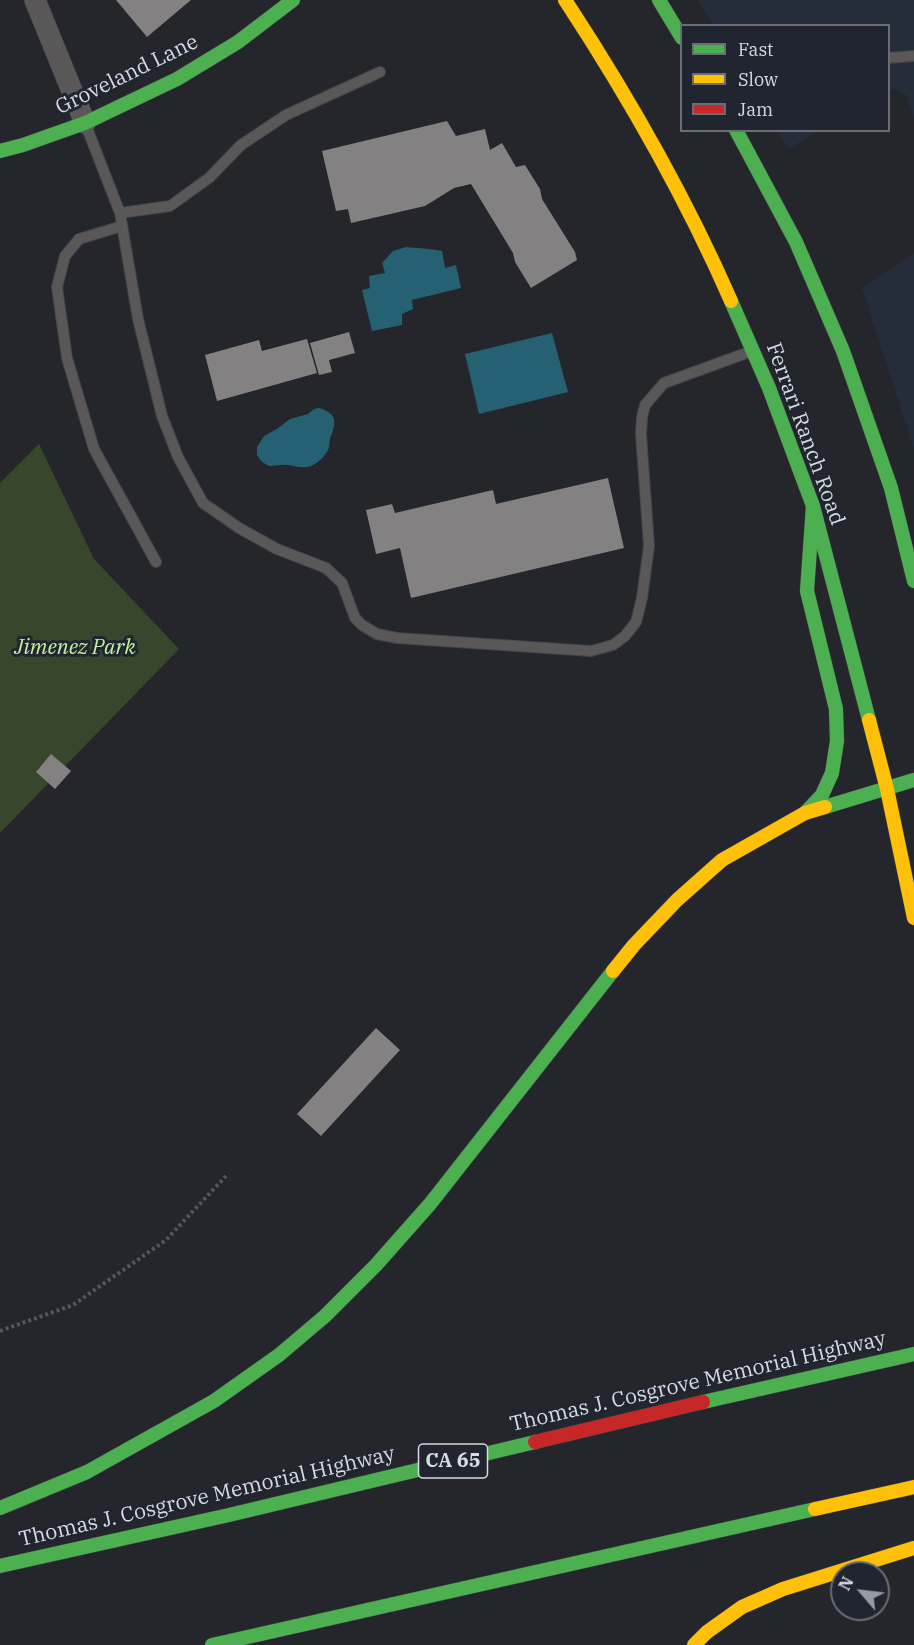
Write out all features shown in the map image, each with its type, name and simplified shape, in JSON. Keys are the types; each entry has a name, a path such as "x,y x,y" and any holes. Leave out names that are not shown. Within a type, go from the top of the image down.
{"main road":[{"name":"Groveland Lane","path":"0,151 85,123 177,79 238,42 293,0"},
{"name":"Ferrari Ranch Road","path":"565,0 671,176 720,276 769,388 813,506 887,789 914,918"},
{"path":"658,0 680,36"},
{"path":"741,132 796,242 843,351 891,488 914,581"},
{"path":"805,813 822,795 832,773 837,741 836,709 807,591 813,506"},
{"path":"0,1509 87,1472 214,1401 279,1355 325,1316 376,1265 430,1204 634,945 677,900 722,860 805,813 914,780"},
{"name":"Thomas J. Cosgrove Memorial Highway","path":"0,1566 140,1536 910,1354"},
{"path":"212,1645 914,1487"},
{"path":"694,1645 707,1632 742,1607 783,1588 914,1548"}],"street":[{"path":"35,0 85,123"}],"lane":[{"path":"890,58 914,56"},
{"path":"120,213 170,206 209,178 241,145 286,115 380,72"},
{"path":"85,123 120,213 138,319 162,416 178,457 203,502 239,528 277,549 326,568 342,583 355,618 376,633 397,638 591,651 614,645 636,622 649,546 641,434 645,405 664,383 753,351"},
{"path":"122,226 79,239 65,256 57,287 66,358 94,449 156,562"}],"path":[{"path":"0,1331 73,1305 166,1240 225,1176"}],"shaded area":[{"path":"698,0 914,0 914,119 907,96 897,89 890,89 890,24 713,24"},
{"path":"778,132 815,132 789,149"},
{"path":"914,253 914,449 862,288"}],"green space":[{"name":"Jimenez Park","path":"39,444 94,559 179,649 0,833 0,483"}],"water":[{"path":"406,247 442,251 445,268 456,265 461,288 412,300 413,309 402,314 402,325 372,331 362,290 370,288 369,276 385,273 382,263 393,251"},
{"path":"552,333 568,392 479,414 465,354"},
{"path":"319,408 329,412 334,418 329,448 321,459 314,465 305,467 269,466 262,462 257,455 257,447 264,436 290,419"}],"building":[{"path":"116,0 191,0 147,37"},
{"path":"447,121 456,136 485,129 490,150 502,143 516,167 525,165 540,189 542,199 575,252 577,260 531,288 515,262 513,253 471,184 454,188 425,206 351,223 348,209 336,211 322,151"},
{"path":"349,332 355,353 329,360 332,372 319,375 310,343"},
{"path":"307,339 317,373 217,401 205,355 259,340 262,351"},
{"path":"608,478 624,548 411,598 400,548 376,554 366,510 392,504 395,513 493,490 496,504"},
{"path":"51,754 71,771 55,789 36,772"},
{"path":"376,1028 400,1050 321,1136 297,1114"}],"traffic: fast":[{"path":"0,151 85,123 177,79 238,42 293,0"},
{"path":"659,0 680,35"},
{"path":"737,132 796,242 843,351 891,488 914,581"},
{"path":"731,301 769,388 813,506 869,720"},
{"path":"805,813 822,795 832,773 837,741 836,709 807,591 813,506"},
{"path":"825,807 914,780"},
{"path":"0,1508 87,1472 214,1401 279,1355 325,1316 376,1265 430,1204 613,971"},
{"path":"703,1402 914,1354"},
{"path":"0,1566 229,1515 535,1442"},
{"path":"212,1645 815,1509"}],"traffic: slow":[{"path":"565,0 611,73 675,185 731,301"},
{"path":"869,720 887,789 914,918"},
{"path":"613,971 634,945 677,900 722,860 805,813 825,807"},
{"path":"815,1509 914,1487"},
{"path":"694,1645 707,1632 742,1607 783,1589 914,1548"}],"traffic: jam":[{"path":"535,1442 703,1402"}]}
